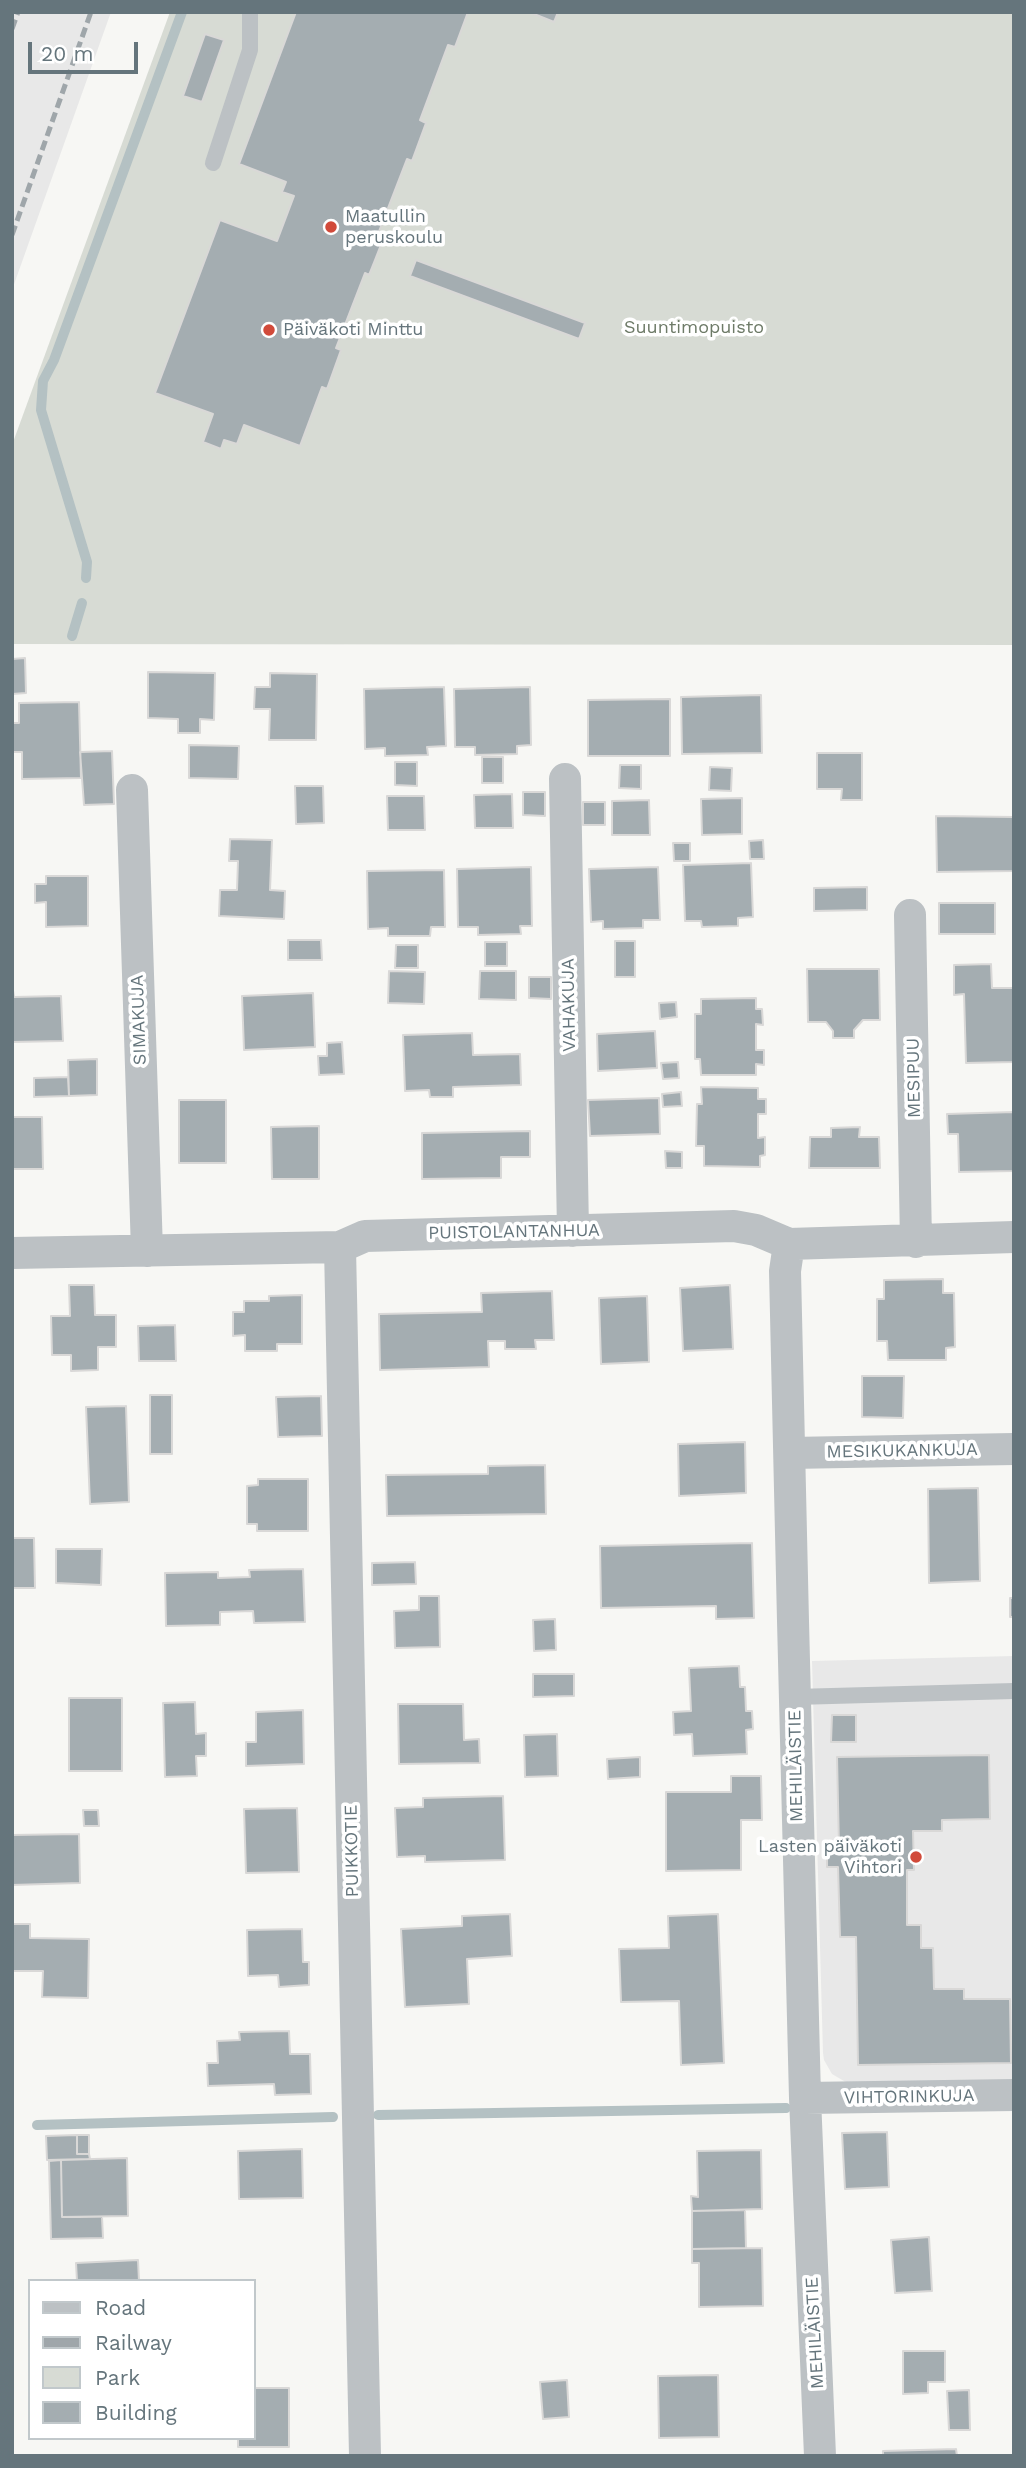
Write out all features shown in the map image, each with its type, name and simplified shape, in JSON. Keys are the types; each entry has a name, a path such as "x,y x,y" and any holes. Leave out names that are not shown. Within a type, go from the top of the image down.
{"street":[{"name":"VAHAKUJA","path":"565,779 573,1231"},
{"name":"SIMAKUJA","path":"132,790 146,1251"},
{"name":"MESIPUU","path":"911,915 916,1242"},
{"name":"PUISTOLANTANHUA","path":"12,1253 340,1247 365,1236 734,1226 756,1230 789,1244 1014,1237"},
{"name":"MEHILÄISTIE","path":"789,1244 785,1271 805,2098 820,2456"},
{"name":"PUIKKOTIE","path":"340,1247 365,2456"},
{"name":"MESIKUKANKUJA","path":"790,1453 1014,1449"},
{"name":"VIHTORINKUJA","path":"805,2098 1014,2095"}],"lane":[{"path":"213,163 250,50 250,12"},
{"path":"795,1697 1014,1691"}],"shaded area":[{"path":"12,12 111,12 12,290"},
{"name":"Lasten päiväkoti Vihtori","path":"1014,1656 1014,2081 849,2084 832,2074 823,2053 812,1661"}],"green space":[{"name":"Suuntimopuisto","path":"170,12 1014,14 1014,645 12,644 12,445"}],"building":[{"name":"Maatullin peruskoulu","path":"296,12 468,12 455,47 448,45 420,120 426,123 412,161 407,159 378,234 384,237 369,275 365,273 336,348 341,350 327,389 322,387 300,446 244,425 237,444 224,440 221,449 203,442 213,414 155,393 220,220 277,241 294,196 282,192 286,182 239,164"},
{"path":"529,12 558,12 554,22"},
{"path":"205,34 224,40 202,102 183,96"},
{"path":"416,260 585,323 579,339 410,276"},
{"path":"25,658 26,693 12,694 12,659"},
{"path":"148,672 215,673 214,720 200,719 200,733 178,733 178,719 148,718"},
{"path":"270,673 317,674 316,740 269,740 270,709 254,709 255,687 270,687"},
{"path":"444,687 446,746 427,747 428,755 385,756 385,748 365,749 364,689"},
{"path":"530,687 531,745 517,746 517,754 475,755 475,747 455,747 454,689"},
{"path":"761,695 762,753 682,754 681,697"},
{"path":"670,699 670,756 588,756 588,700"},
{"path":"79,702 81,778 22,779 22,752 12,752 12,723 19,723 19,703"},
{"path":"189,745 239,746 238,779 189,778"},
{"path":"112,751 114,804 84,805 80,752"},
{"path":"817,753 862,753 862,800 841,800 842,789 817,789"},
{"path":"482,757 503,757 503,783 482,783"},
{"path":"395,762 417,762 417,786 395,785"},
{"path":"620,765 641,765 641,789 619,788"},
{"path":"710,767 732,768 731,791 709,790"},
{"path":"295,786 323,786 324,823 296,824"},
{"path":"523,792 545,792 545,816 523,815"},
{"path":"512,794 513,828 475,828 474,795"},
{"path":"387,796 424,796 425,830 388,830"},
{"path":"742,798 742,834 702,835 701,799"},
{"path":"649,800 650,835 612,835 612,801"},
{"path":"583,802 605,802 605,825 583,825"},
{"path":"936,816 1014,817 1014,871 937,872"},
{"path":"230,839 272,840 270,890 285,891 284,919 219,916 220,890 237,890 238,861 229,861"},
{"path":"763,840 764,859 750,859 749,841"},
{"path":"673,843 690,843 690,861 674,861"},
{"path":"751,863 753,917 738,918 738,926 702,927 701,921 685,921 683,865"},
{"path":"531,867 532,926 520,926 521,934 478,935 478,927 458,927 457,869"},
{"path":"658,867 660,920 643,920 643,928 603,929 603,921 591,922 589,869"},
{"path":"444,870 445,927 431,927 430,936 388,936 388,928 368,929 367,871"},
{"path":"46,876 88,876 88,926 46,927 46,902 35,903 35,884 46,884"},
{"path":"867,887 867,910 814,911 814,888"},
{"path":"939,903 995,903 995,934 939,934"},
{"path":"288,940 321,940 322,960 288,960"},
{"path":"615,941 635,941 635,977 615,977"},
{"path":"485,942 507,942 507,966 485,966"},
{"path":"396,945 418,945 418,968 395,968"},
{"path":"991,964 992,988 1013,988 1014,1062 966,1063 964,994 954,995 954,965"},
{"path":"807,969 879,969 880,1020 863,1020 854,1030 854,1038 833,1038 833,1031 826,1022 808,1022"},
{"path":"389,971 425,972 424,1004 388,1003"},
{"path":"480,971 516,971 516,1000 479,999"},
{"path":"529,977 551,977 551,999 529,998"},
{"path":"12,984 14,997 61,996 63,1041 12,1042"},
{"path":"313,993 315,1047 244,1050 242,996"},
{"path":"756,998 756,1009 762,1009 763,1025 756,1024 756,1050 764,1050 764,1065 756,1064 756,1075 701,1075 700,1059 695,1059 695,1014 701,1014 701,999"},
{"path":"676,1002 677,1017 660,1019 659,1003"},
{"path":"655,1031 657,1068 598,1071 597,1034"},
{"path":"472,1033 473,1055 520,1054 521,1085 453,1087 453,1097 430,1097 429,1090 405,1091 403,1035"},
{"path":"342,1042 344,1074 319,1075 318,1056 327,1056 327,1043"},
{"path":"97,1059 97,1095 69,1096 68,1060"},
{"path":"678,1062 679,1078 663,1079 661,1063"},
{"path":"68,1077 69,1096 34,1097 34,1078"},
{"path":"701,1087 758,1088 758,1099 766,1099 766,1114 758,1114 758,1138 765,1137 765,1155 760,1156 760,1167 704,1166 704,1146 696,1146 697,1104 702,1104"},
{"path":"681,1092 682,1106 663,1107 662,1094"},
{"path":"659,1098 660,1134 590,1136 588,1100"},
{"path":"179,1100 226,1100 226,1163 179,1163"},
{"path":"1014,1112 1014,1171 959,1172 958,1134 948,1134 947,1114"},
{"path":"12,1117 42,1117 43,1169 12,1169"},
{"path":"319,1126 319,1179 272,1179 271,1127"},
{"path":"860,1127 859,1137 879,1137 880,1168 809,1168 810,1137 831,1137 831,1128"},
{"path":"530,1131 530,1157 501,1157 501,1178 422,1179 422,1133"},
{"path":"665,1151 682,1152 682,1168 666,1168"},
{"path":"943,1279 943,1293 954,1293 955,1347 946,1348 946,1360 888,1360 887,1341 877,1341 877,1299 884,1299 884,1280"},
{"path":"69,1285 94,1285 95,1315 116,1315 116,1347 98,1347 98,1370 71,1371 71,1355 52,1355 51,1316 70,1316"},
{"path":"730,1285 733,1349 683,1351 680,1288"},
{"path":"552,1291 554,1340 535,1340 536,1349 505,1349 505,1341 488,1341 489,1367 380,1370 379,1314 482,1312 481,1293"},
{"path":"302,1295 302,1344 277,1344 277,1351 245,1351 245,1335 233,1336 233,1312 244,1312 244,1301 269,1301 269,1296"},
{"path":"647,1296 649,1362 601,1364 599,1298"},
{"path":"175,1325 176,1361 139,1361 138,1326"},
{"path":"862,1376 904,1376 903,1418 862,1417"},
{"path":"150,1395 172,1395 172,1454 150,1454"},
{"path":"321,1396 322,1436 278,1437 276,1397"},
{"path":"126,1406 129,1502 90,1504 86,1407"},
{"path":"745,1442 746,1493 679,1496 678,1444"},
{"path":"545,1465 546,1514 387,1516 386,1475 488,1474 488,1466"},
{"path":"258,1479 308,1479 308,1531 257,1531 257,1524 247,1524 247,1486 258,1485"},
{"path":"978,1488 980,1581 929,1583 928,1489"},
{"path":"12,1538 34,1538 35,1588 12,1588"},
{"path":"752,1543 754,1618 716,1619 716,1606 601,1608 600,1546"},
{"path":"56,1549 102,1549 101,1585 56,1583"},
{"path":"415,1562 416,1584 372,1585 372,1563"},
{"path":"303,1569 305,1622 254,1623 253,1611 220,1612 220,1625 166,1626 165,1573 218,1572 218,1578 250,1577 249,1570"},
{"path":"419,1596 439,1596 440,1647 395,1648 394,1611 419,1610"},
{"path":"1010,1598 1014,1598 1014,1617 1010,1617"},
{"path":"555,1619 556,1650 534,1651 533,1620"},
{"path":"739,1666 740,1687 745,1687 746,1711 752,1711 753,1729 746,1730 747,1754 693,1756 692,1734 674,1735 673,1712 691,1711 689,1668"},
{"path":"533,1674 574,1674 574,1696 533,1697"},
{"path":"69,1698 122,1698 122,1771 69,1771"},
{"path":"195,1702 196,1734 206,1733 206,1756 196,1756 197,1776 165,1777 163,1703"},
{"path":"398,1704 463,1704 464,1740 479,1739 480,1763 399,1764"},
{"path":"303,1710 304,1764 246,1766 246,1742 256,1742 256,1712"},
{"path":"832,1715 856,1715 856,1742 831,1742"},
{"path":"557,1734 558,1776 525,1777 524,1735"},
{"path":"989,1755 990,1819 942,1820 942,1831 913,1831 914,1870 907,1870 907,1925 921,1925 921,1948 933,1948 934,1989 964,1989 964,1999 1010,1999 1011,2063 858,2065 856,1937 840,1937 838,1867 827,1867 827,1848 839,1848 837,1757"},
{"path":"640,1757 640,1777 608,1779 607,1759"},
{"path":"731,1776 761,1776 762,1820 741,1820 741,1870 666,1871 666,1792 731,1792"},
{"path":"503,1796 505,1860 425,1862 425,1856 397,1857 395,1808 423,1807 423,1798"},
{"path":"297,1808 299,1872 246,1873 244,1809"},
{"path":"83,1810 98,1810 99,1826 84,1826"},
{"path":"79,1834 80,1883 12,1885 12,1835"},
{"path":"510,1914 512,1956 467,1959 469,2004 405,2007 401,1929 462,1926 462,1916"},
{"path":"718,1914 724,2063 681,2065 679,2001 621,2002 619,1949 669,1948 668,1916"},
{"path":"13,1924 30,1924 30,1938 89,1939 88,1998 42,1997 43,1971 12,1971"},
{"path":"302,1929 303,1962 309,1962 309,1985 279,1987 278,1975 248,1976 247,1930"},
{"path":"289,2031 290,2054 310,2054 311,2094 275,2095 274,2084 208,2086 207,2063 218,2063 217,2041 240,2040 239,2032"},
{"path":"887,2132 889,2187 845,2189 842,2133"},
{"path":"77,2135 89,2135 89,2154 77,2154"},
{"path":"77,2135 77,2154 89,2154 90,2159 47,2160 46,2136"},
{"path":"302,2149 303,2198 239,2199 238,2151"},
{"path":"761,2150 762,2209 692,2211 691,2196 698,2197 697,2151"},
{"path":"127,2158 128,2216 62,2217 61,2160"},
{"path":"61,2160 62,2217 102,2217 103,2238 51,2239 49,2161"},
{"path":"745,2210 746,2248 692,2249 692,2211"},
{"path":"929,2237 932,2291 895,2293 891,2240"},
{"path":"762,2248 763,2306 699,2307 699,2263 692,2263 692,2249"},
{"path":"138,2260 139,2279 77,2279 76,2263"},
{"path":"903,2351 945,2351 945,2382 928,2382 928,2393 903,2394"},
{"path":"718,2375 719,2437 659,2438 658,2376"},
{"path":"567,2380 569,2417 543,2419 540,2382"},
{"path":"256,2388 289,2388 289,2447 238,2447 238,2440 256,2440"},
{"path":"969,2390 970,2430 949,2430 947,2391"},
{"path":"956,2449 957,2456 883,2456 883,2451"}],"waterway":[{"path":"86,578 87,562 41,410 43,381 54,360 182,12"},
{"path":"72,636 82,603"},
{"path":"378,2115 786,2108"},
{"path":"37,2125 333,2117"}],"railway":[{"path":"12,29 18,12"},
{"path":"12,235 91,12"}],"place":[{"name":"Maatullin peruskoulu","path":"331,227"},
{"name":"Päiväkoti Minttu","path":"269,330"},
{"name":"Lasten päiväkoti Vihtori","path":"916,1857"}]}
